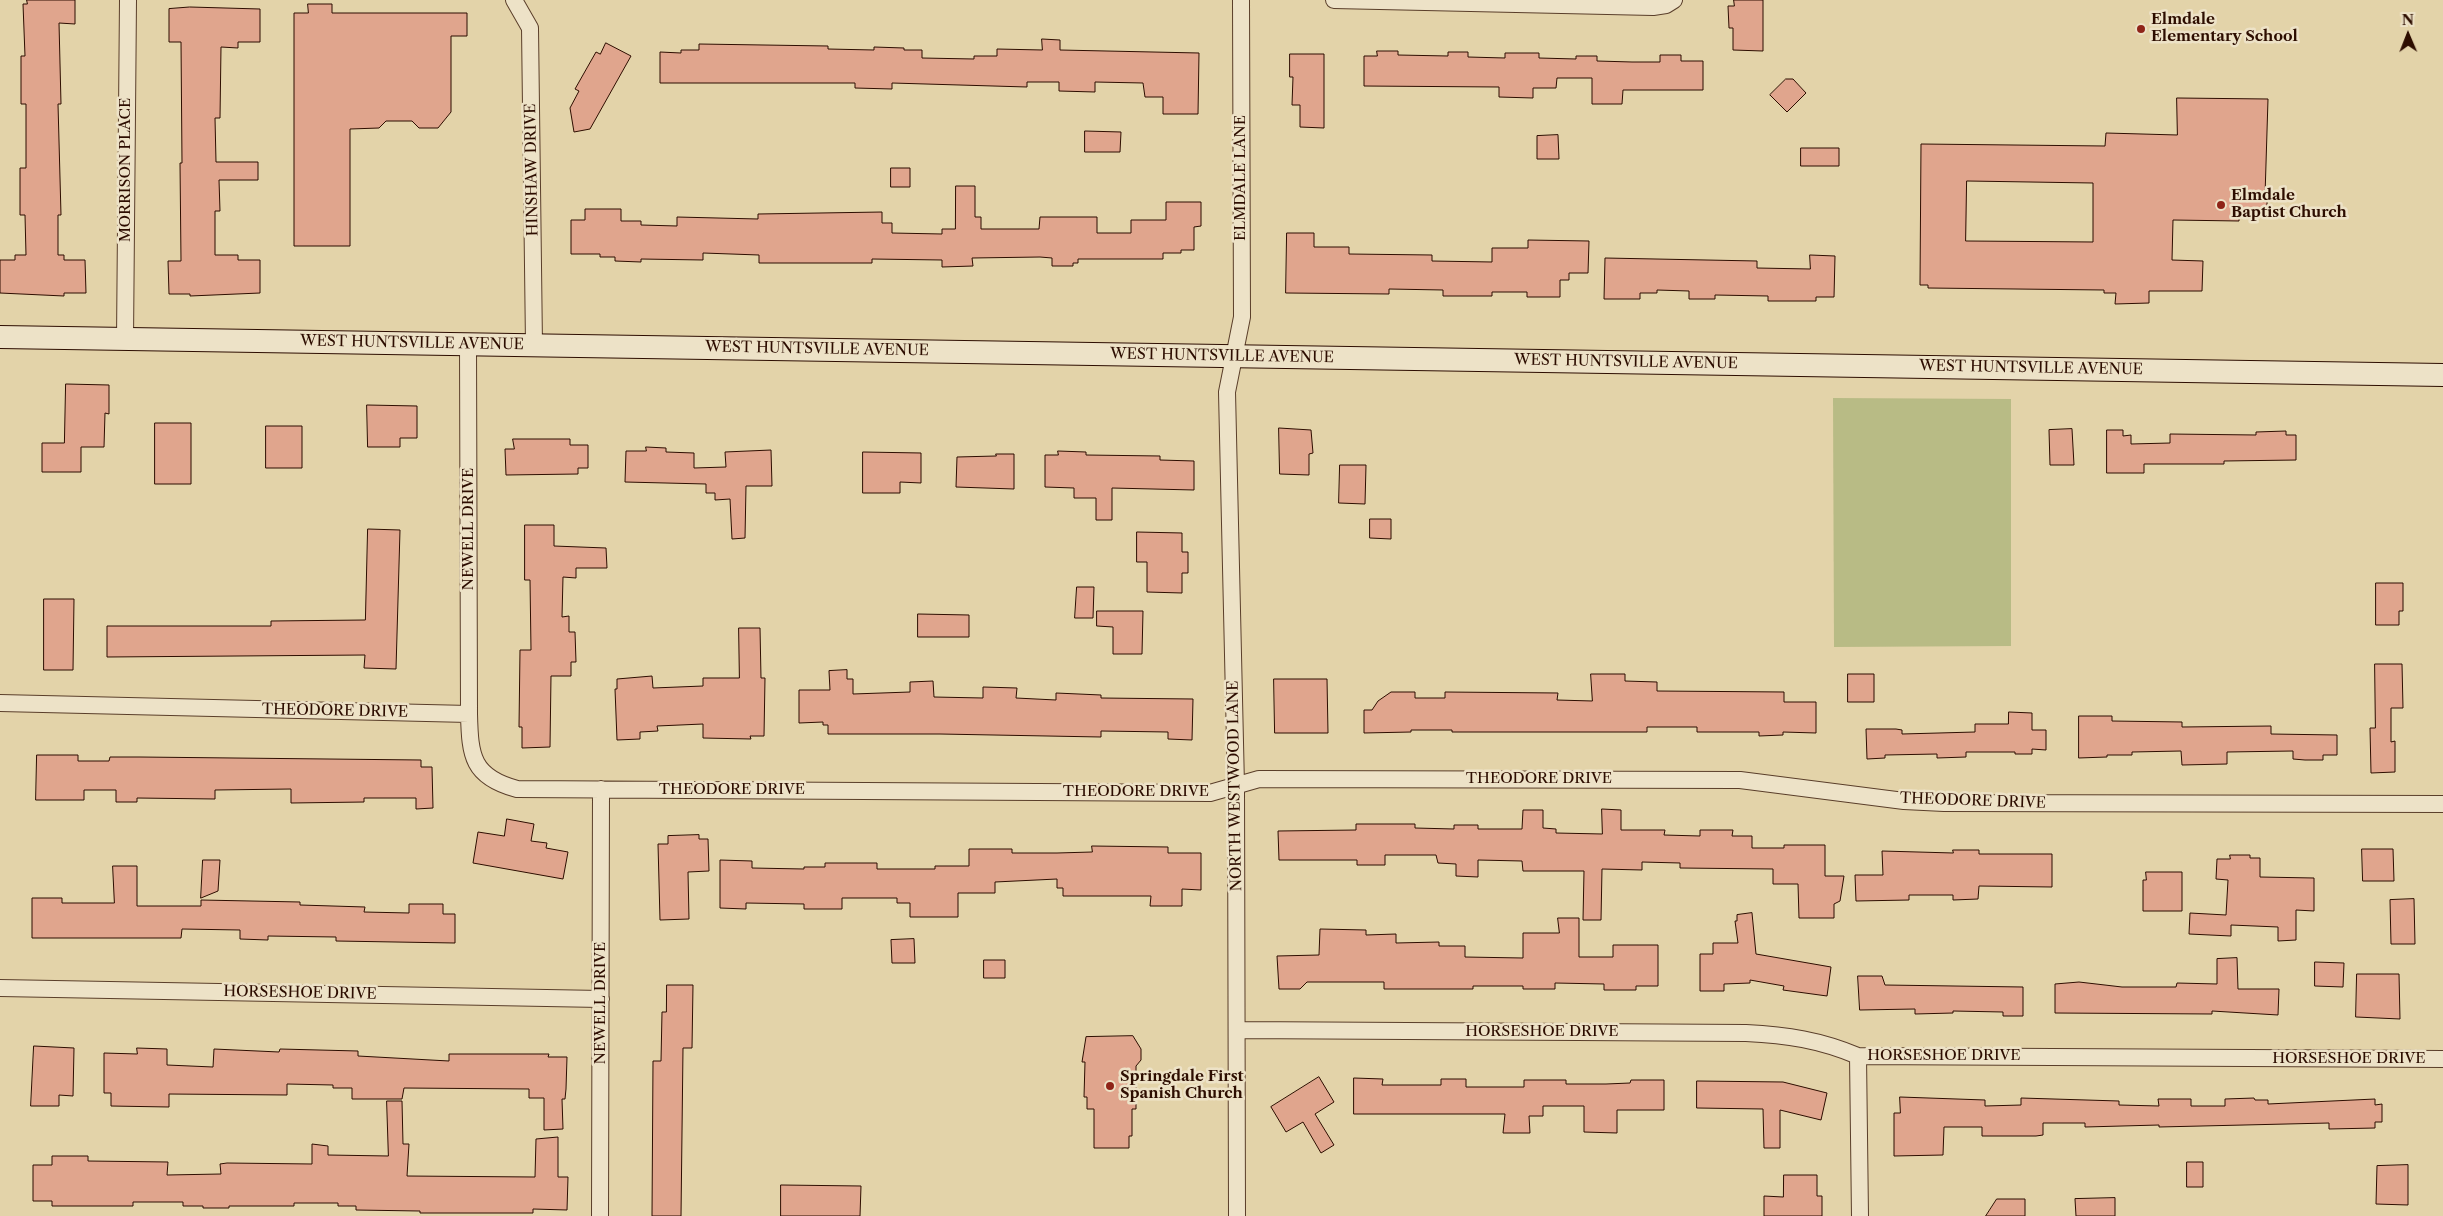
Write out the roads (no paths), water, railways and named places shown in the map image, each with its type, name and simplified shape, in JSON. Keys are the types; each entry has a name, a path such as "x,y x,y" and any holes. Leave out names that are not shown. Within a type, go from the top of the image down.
{"main road":[{"name":"WEST HUNTSVILLE AVENUE","path":"0,337 2443,375"}],"street":[{"name":"MORRISON PLACE","path":"125,339 128,0"},
{"name":"HINSHAW DRIVE","path":"514,0 530,28 534,345"},
{"name":"ELMDALE LANE","path":"1234,356 1242,317 1241,0"},
{"path":"1334,0 1654,6 1666,5 1674,0"},
{"name":"NEWELL DRIVE","path":"468,344 469,714"},
{"name":"NORTH WESTWOOD LANE","path":"1234,356 1227,392 1236,786 1238,1030 1236,1216"},
{"name":"THEODORE DRIVE","path":"0,703 469,714 470,744 474,762 486,777 502,785 517,789 1210,794 1259,779 1740,780 1904,801 1944,803 2443,804"},
{"name":"NEWELL DRIVE","path":"600,1216 601,790"},
{"name":"HORSESHOE DRIVE","path":"0,988 601,999"},
{"name":"HORSESHOE DRIVE","path":"1238,1030 1786,1034 1834,1045 1858,1056 2443,1059"},
{"path":"1858,1056 1860,1216"}],"place":[{"name":"Elmdale Elementary School","path":"2141,29"},
{"name":"Elmdale Baptist Church","path":"2221,205"},
{"name":"Springdale First Spanish Church","path":"1110,1086"}]}
